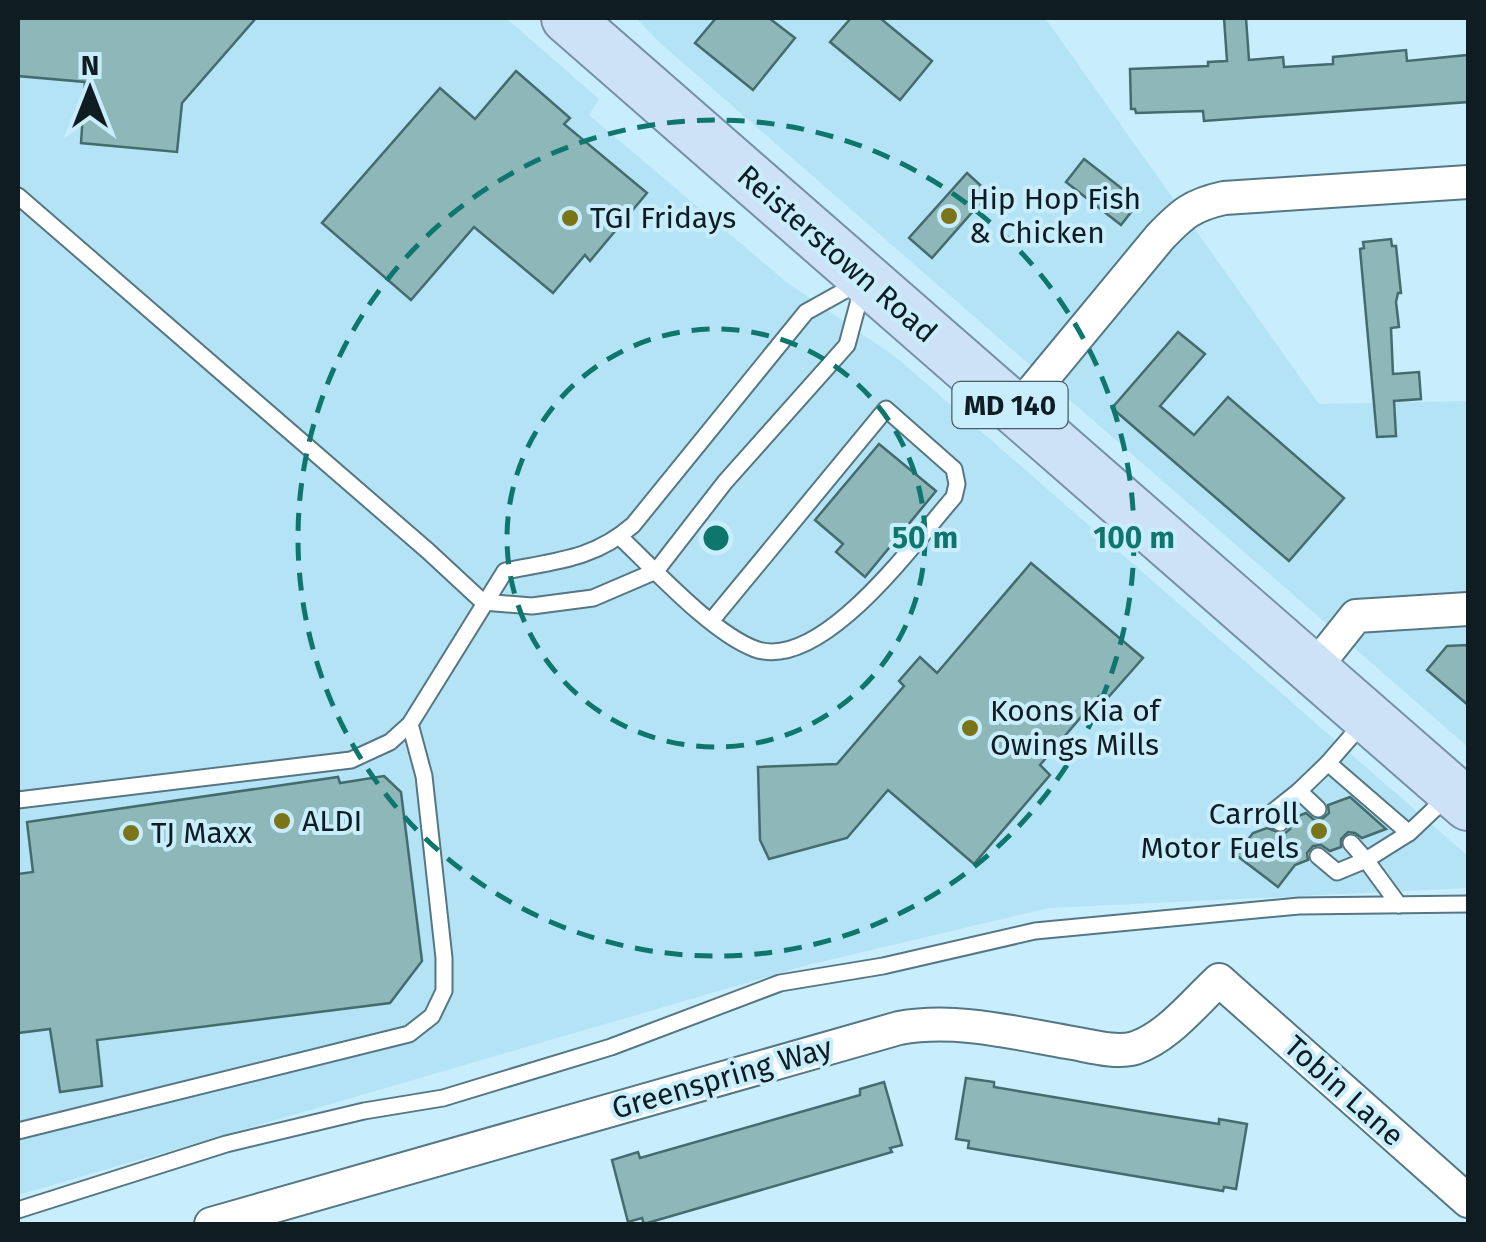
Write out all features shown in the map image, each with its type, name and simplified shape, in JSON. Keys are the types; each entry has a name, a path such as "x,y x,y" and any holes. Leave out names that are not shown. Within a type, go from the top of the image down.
{"main road":[{"name":"Reisterstown Road","path":"567,18 1461,798"}],"street":[{"path":"1016,411 1160,237 1198,204 1224,198 1468,182"},
{"path":"1313,670 1356,616 1468,610"},
{"name":"Tobin Lane","path":"1218,980 1468,1202"},
{"name":"Greenspring Way","path":"211,1224 928,1022 1132,1049 1158,1037 1218,980"}],"lane":[{"path":"18,196 484,602 532,606 593,598 656,571 725,482 847,344 865,279"},
{"path":"18,800 351,760 390,742 410,724 505,571 592,553 620,536 806,312 865,279"},
{"path":"620,536 656,571 712,620 735,640 760,651 805,644 870,594 954,497 954,469 886,409 712,620"},
{"path":"1280,823 1269,814 1299,791 1368,718"},
{"path":"18,1131 408,1034 432,1016 444,991 444,958 424,776 410,724"},
{"path":"1328,762 1408,833"},
{"path":"1299,791 1318,809"},
{"path":"1318,856 1337,872 1366,860 1461,798"},
{"path":"1351,843 1399,906"},
{"path":"18,1210 226,1144 462,1092 610,1048 780,984 883,966 1035,930 1299,906 1468,904"}],"shaded area":[{"path":"18,18 506,18 599,99 589,115 785,281 897,358 1468,856 1468,888 1049,908 808,965 18,1195"},
{"path":"636,18 1045,18 1319,404 1467,401 1468,747 659,42"}],"building":[{"path":"18,18 256,18 182,103 177,152 81,143 85,82 18,76"},
{"path":"716,18 769,18 795,38 753,90 695,43"},
{"path":"851,18 880,18 932,61 900,100 830,42"},
{"path":"1224,18 1246,18 1249,60 1283,57 1284,67 1333,64 1333,57 1406,50 1407,61 1468,55 1468,102 1204,121 1203,111 1136,113 1131,109 1130,69 1208,66 1208,62 1227,61"},
{"path":"516,71 570,118 564,124 647,193 590,261 585,255 553,293 474,227 411,300 322,223 440,88 475,119"},
{"path":"1084,159 1139,202 1121,225 1066,182"},
{"name":"Hip Hop Fish & Chicken","path":"967,173 989,193 932,258 909,238"},
{"path":"1391,239 1392,246 1396,246 1401,293 1396,302 1399,327 1391,328 1393,374 1419,372 1421,399 1394,401 1396,436 1377,437 1360,249 1364,248 1363,242"},
{"path":"1178,332 1205,354 1160,406 1194,435 1228,397 1344,498 1289,561 1112,408"},
{"path":"879,444 936,491 865,577 836,552 843,544 815,520"},
{"name":"Koons Kia of Owings Mills","path":"1031,563 1143,658 1105,701 1099,696 1040,765 1050,775 974,864 888,790 847,838 769,859 760,840 758,767 837,764 904,686 899,681 920,657 937,673"},
{"path":"1468,645 1468,705 1427,670 1447,646"},
{"path":"384,776 401,792 422,961 390,1003 97,1040 102,1086 60,1092 50,1029 18,1033 18,874 33,872 27,822 338,777 340,783"},
{"name":"Carroll Motor Fuels","path":"1350,797 1386,829 1362,838 1348,832 1341,839 1341,847 1330,851 1321,845 1313,846 1307,853 1308,860 1295,865 1278,887 1236,855 1253,833 1267,828 1284,834 1290,829 1290,819 1306,813 1314,820 1322,819 1329,813 1328,805"},
{"path":"966,1078 994,1082 994,1087 1149,1113 1219,1124 1219,1119 1247,1124 1236,1189 1224,1187 1223,1191 968,1148 969,1141 956,1139"},
{"path":"884,1082 902,1145 890,1148 892,1152 644,1224 642,1218 628,1222 612,1160 638,1152 640,1158 860,1095 860,1089"}],"place":[{"name":"Hip Hop Fish & Chicken","path":"949,216"},
{"name":"TGI Fridays","path":"570,218"},
{"name":"Koons Kia of Owings Mills","path":"970,728"},
{"name":"ALDI","path":"282,821"},
{"name":"Carroll Motor Fuels","path":"1319,831"},
{"name":"TJ Maxx","path":"131,833"}]}
